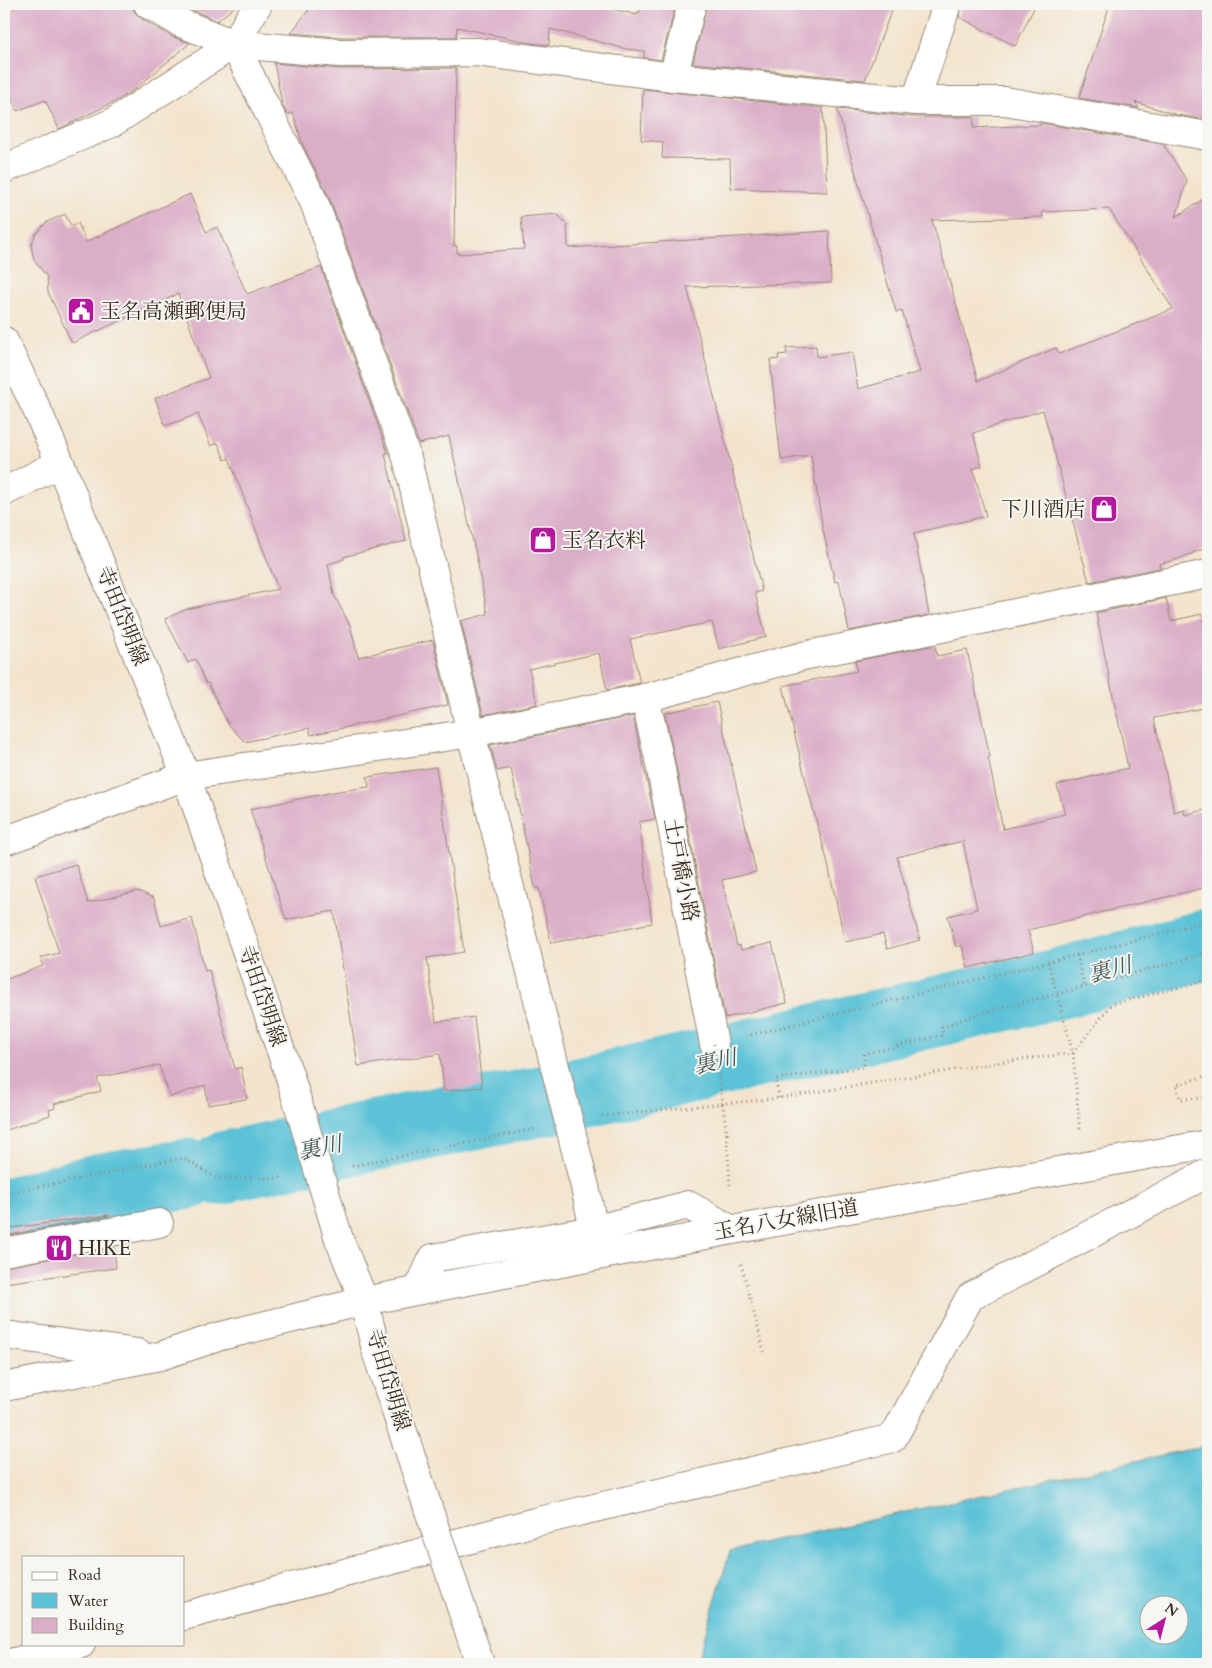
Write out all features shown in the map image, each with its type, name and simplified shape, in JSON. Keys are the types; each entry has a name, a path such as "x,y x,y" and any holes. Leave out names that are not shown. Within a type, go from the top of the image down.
{"street":[{"path":"148,4 181,23 234,44 340,53 477,52 673,77 916,101 1005,101 1208,136"},
{"path":"4,169 112,123 234,44 258,4"},
{"path":"673,77 692,4"},
{"path":"916,101 947,4"},
{"path":"234,44 314,202 408,458 471,733 585,1186 594,1230"},
{"name":"寺田岱明線","path":"4,342 60,463 186,776 290,1077 339,1239 364,1301 378,1354 480,1664"},
{"path":"4,492 60,463"},
{"path":"4,842 186,776 471,733 645,698 803,656 1208,574"},
{"name":"土戸橋小路","path":"645,698 658,754 714,1044"},
{"name":"玉名八女線旧道","path":"7,1388 160,1356 221,1336 364,1301 418,1290 732,1230 1208,1144"},
{"path":"185,1616 535,1522 893,1438 970,1297 1208,1173"},
{"path":"418,1290 433,1258 594,1230 688,1206 732,1230"},
{"path":"4,1252 159,1222"},
{"path":"4,1337 12,1336 160,1356"},
{"path":"7,1664 74,1646"}],"path":[{"path":"766,1355 732,1230 727,1134 714,1044 1208,921"},
{"path":"780,1098 776,1079 864,1067 864,1054 943,1035 942,1027 981,1013 1208,953"},
{"path":"1077,955 1084,987"},
{"path":"1048,962 1073,1053 1084,1167"},
{"path":"597,1117 780,1098 1002,1062 1073,1053 1112,1004 1208,980"},
{"path":"1208,1075 1176,1085 1180,1099 1208,1098"},
{"path":"347,1167 539,1128"},
{"path":"4,1194 183,1158 217,1178 274,1178 292,1176"}],"water":[{"path":"1208,1445 1208,1664 696,1664 730,1551"}],"building":[{"path":"4,4 132,4 134,11 140,18 173,37 190,43 135,89 116,101 59,129 45,100 17,111 4,78"},
{"path":"179,4 238,4 217,21"},
{"path":"313,4 593,4 637,15 642,4 676,4 661,60 644,58 644,51 626,49 550,29 549,45 530,43 457,27 456,37 341,37 291,33"},
{"path":"707,4 894,4 865,80 693,63"},
{"path":"962,4 1036,4 1015,46 959,17"},
{"path":"1110,4 1208,4 1208,120 1177,115 1135,102 1139,108 1079,98"},
{"path":"274,63 340,69 456,68 454,246 457,246 457,254 524,249 521,217 557,214 567,224 568,248 829,231 831,283 687,287 762,591 755,593 766,637 719,649 712,622 630,639 640,683 607,690 599,653 529,669 537,704 483,715 461,621 488,614 449,436 419,444 329,197 303,145 293,113 287,114 282,104"},
{"path":"643,89 823,108 827,192 731,188 730,159 662,158 663,142 641,140"},
{"path":"837,109 914,117 974,117 973,128 1040,125 1040,123 1163,144 1187,181 1176,217 1208,196 1208,547 1178,559 1159,564 1160,568 1089,582 1043,410 973,433 982,466 973,469 986,516 914,533 929,615 849,631 839,581 835,582 823,530 811,455 781,460 770,360 779,359 778,355 787,354 786,348 816,346 817,357 852,352 858,389 920,372 902,311 896,312","holes":["1109,209 1173,309 1059,354 1056,348 978,381 932,220 1043,217 1042,212"]},
{"path":"190,194 206,232 217,227 247,294 321,267 388,453 385,454 406,541 343,557 344,559 328,564 334,595 350,625 358,657 433,640 448,705 311,735 309,728 245,742 228,724 208,683 206,684 196,659 188,663 165,619 187,609 278,589 229,458 225,460 218,443 211,446 198,414 165,426 155,398 209,378 178,294 72,343 48,292 47,277 34,260 31,246 35,235 47,222 65,214 71,226 78,223 86,242"},
{"path":"1166,598 1171,621 1202,614 1208,643 1208,707 1154,718 1174,812 1184,809 1185,815 1208,809 1208,887 1028,930 1034,952 968,968 962,945 956,947 948,916 977,909 963,841 897,857 920,940 887,949 883,934 845,942 827,860 783,686 857,671 855,661 935,645 937,656 967,650 1003,829 1065,814 1057,785 1128,768 1096,613"},
{"path":"717,702 756,872 722,880 737,946 740,945 741,950 772,943 787,1003 725,1018 665,713"},
{"path":"633,716 655,819 639,822 652,923 551,943 539,888 535,888 511,768 497,771 490,745"},
{"path":"436,767 464,952 427,958 436,1022 474,1017 482,1087 444,1091 440,1054 358,1066 334,911 286,920 250,809 339,791 369,787 367,777"},
{"path":"76,864 88,903 138,891 154,898 161,926 192,918 205,971 209,970 235,1069 241,1067 247,1099 208,1105 205,1085 170,1097 159,1065 97,1078 101,1091 54,1104 55,1108 49,1110 50,1115 4,1131 4,980 43,966 40,958 59,953 35,876"},
{"path":"109,1216 4,1236 4,1229"},
{"path":"114,1247 116,1268 4,1283 4,1267"}],"waterway":[{"name":"裏川","path":"220,1170 227,1166 570,1095 1057,984 1208,944"},
{"name":"裏川","path":"4,1214 101,1188 188,1174"}],"place":[{"name":"玉名高瀬郵便局","path":"81,311"},
{"name":"下川酒店","path":"1104,509"},
{"name":"玉名衣料","path":"543,540"},
{"name":"HIKE","path":"59,1248"}]}
